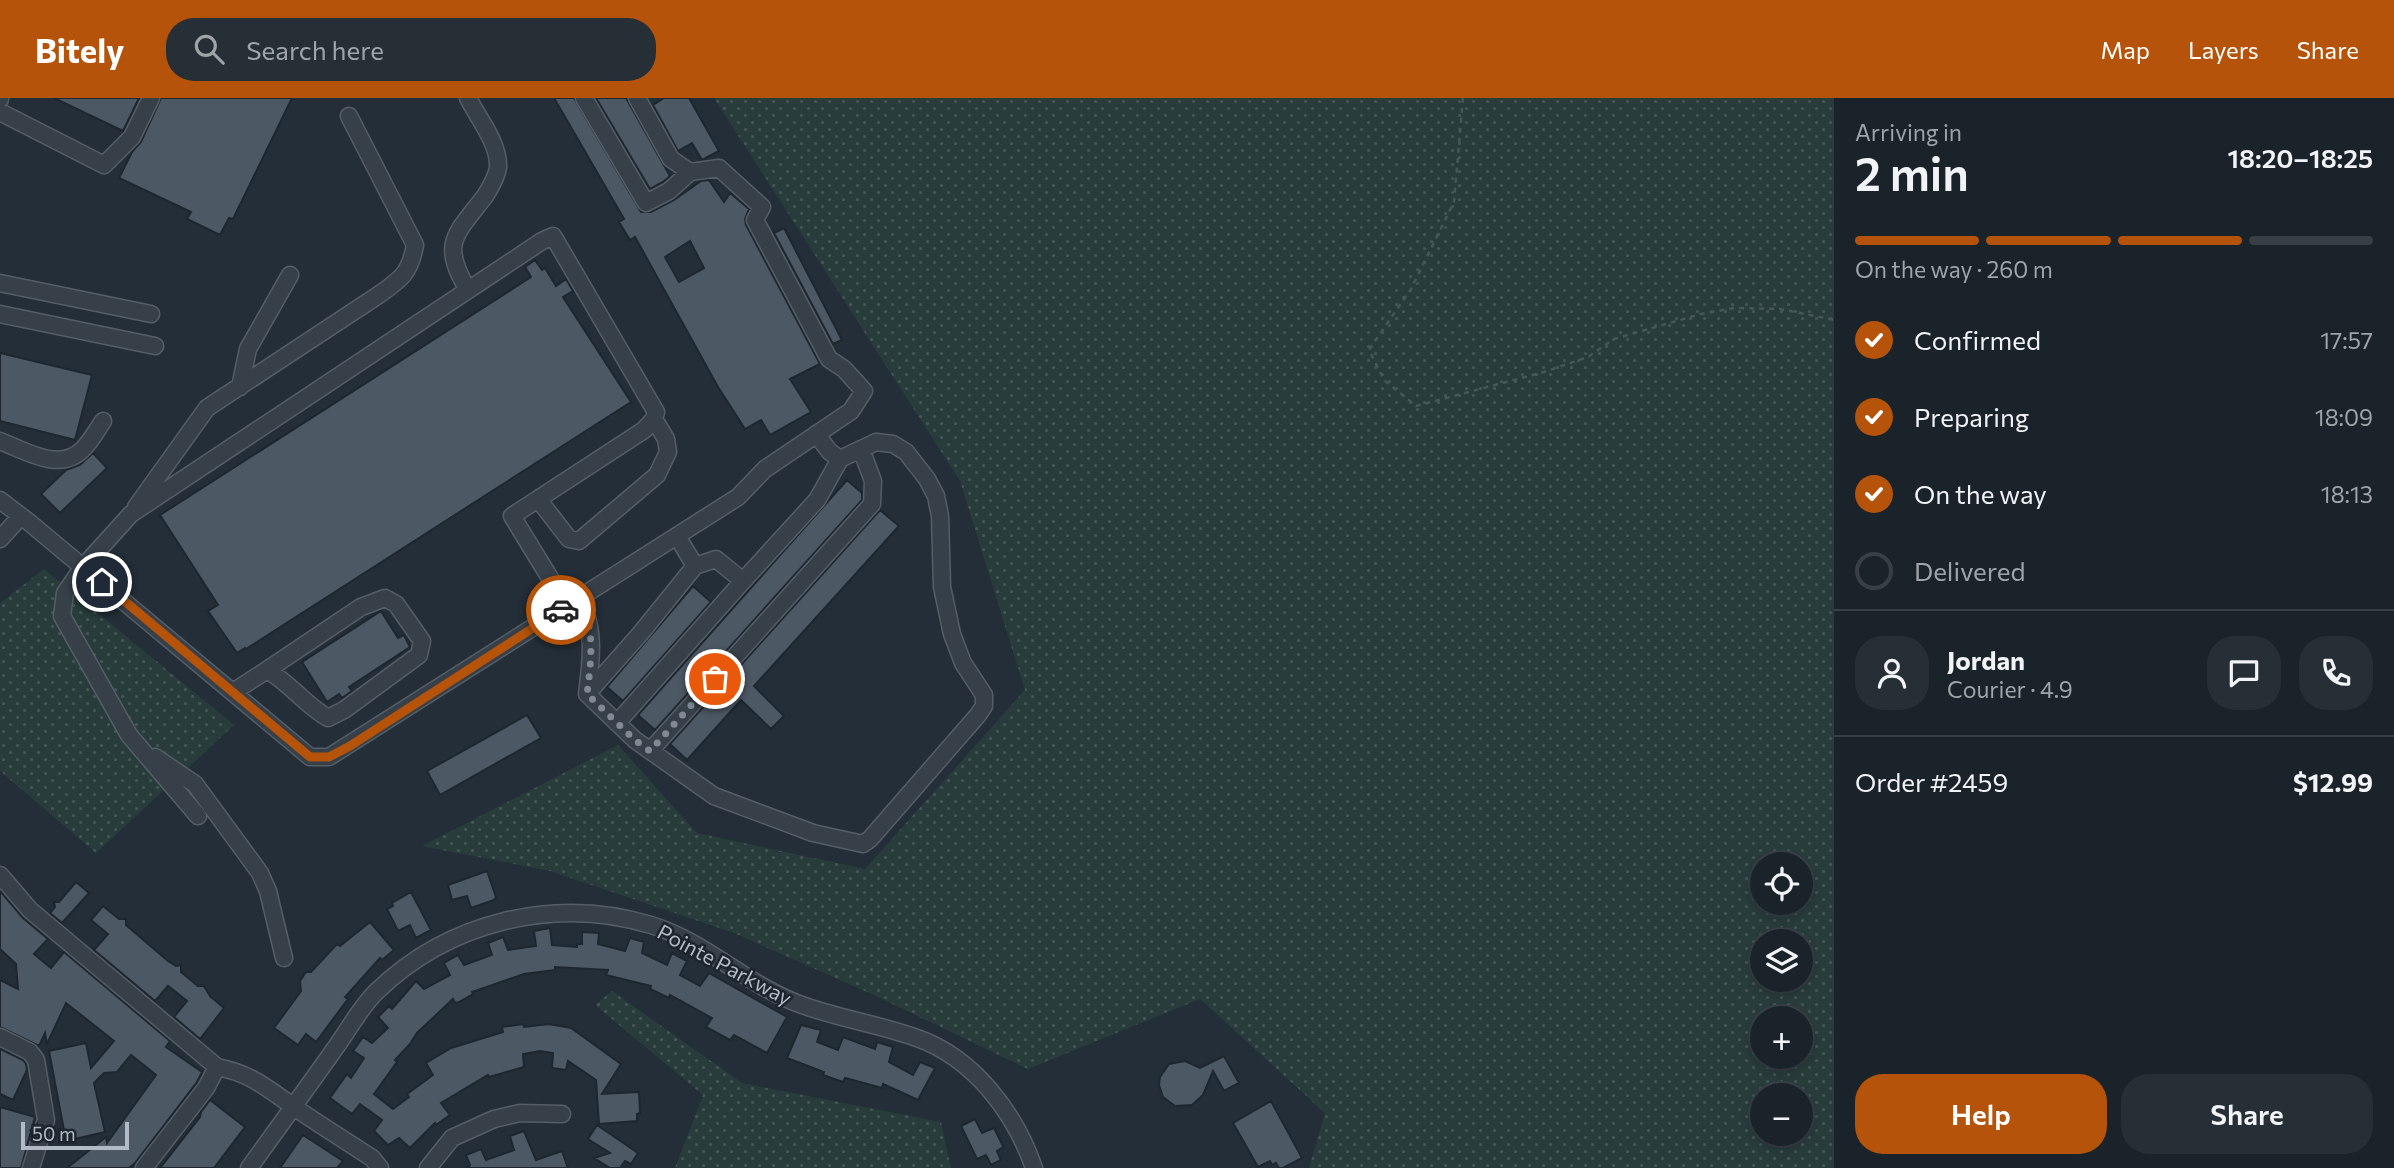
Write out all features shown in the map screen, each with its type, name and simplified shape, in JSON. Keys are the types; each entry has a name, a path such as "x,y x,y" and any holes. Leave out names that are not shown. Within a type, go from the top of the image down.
{"street":[{"path":"0,113 104,165 132,137 151,98"},
{"path":"468,98 496,151 498,169 491,188 464,223 451,247 456,269 468,290"},
{"path":"0,500 83,566 310,757 329,757 738,497 765,470 851,411 864,391 844,369 829,359 755,220 762,206 719,168 690,172 669,191 646,203 584,98"},
{"path":"637,98 671,159 690,172"},
{"path":"198,817 128,735 62,616 65,593 83,566 131,514 206,408 400,280 412,263 415,245 349,116"},
{"path":"131,514 553,236 656,412 654,419 644,430 512,516 573,603 588,612 591,658 587,694"},
{"path":"240,387 248,349 290,275"},
{"path":"0,283 151,314"},
{"path":"0,314 155,346"},
{"path":"538,499 569,539 579,541 657,475 668,452 666,439 654,419"},
{"path":"0,441 56,462 75,456 85,447 103,421"},
{"path":"816,434 830,452 840,459"},
{"path":"587,694 617,723 635,740 713,796 813,833 863,844 870,839 984,706 984,695 963,663 952,634 942,587 940,516 936,496 911,458 893,444 876,442 840,459 817,500 617,723"},
{"path":"650,751 872,504 873,481 861,449"},
{"path":"0,540 21,516"},
{"path":"677,536 695,566"},
{"path":"587,694 695,566 716,559 743,581"},
{"path":"233,692 360,607 386,598 396,604 422,641 419,655 344,710 328,718 267,670"},
{"path":"138,746 195,784 260,873 268,891 284,958"},
{"path":"0,875 30,910 217,1067 235,1071 267,1086 372,1158 380,1168"},
{"name":"Pointe Parkway","path":"249,1168 372,998 419,959 472,931 512,918 551,913 624,918 669,931 772,992 804,1006 920,1039 963,1063 997,1099 1034,1168"},
{"path":"0,1037 30,1052 36,1060 46,1120 31,1168"},
{"path":"144,1168 206,1088 217,1067"},
{"path":"428,1168 452,1138 494,1119 520,1113 562,1114"}],"path":[{"path":"1463,98 1454,202 1411,289 1368,350 1384,380 1416,406 1544,372 1588,357 1614,339 1701,314 1734,308 1780,309 1834,320"}],"green space":[{"path":"714,98 1834,98 1834,1168 1309,1168 1325,1113 1200,999 1028,1069 876,996 734,933 550,871 422,846 618,745 697,833 865,869 1025,690 960,481"},
{"path":"44,569 234,725 96,853 0,771 0,603"},
{"path":"612,991 742,1083 941,1122 951,1168 675,1168 703,1095 595,1005"}],"building":[{"path":"54,98 139,98 123,131"},
{"path":"161,98 292,98 233,219 229,218 220,235 187,219 191,212 119,178 132,152 141,142"},
{"path":"554,98 574,98 641,212 651,212 701,181 709,180 724,202 730,193 749,209 746,225 820,364 790,379 811,412 770,435 761,420 745,429 718,387 635,237 630,240 619,222 624,219","holes":["690,241 704,268 679,282 665,257"]},
{"path":"596,98 626,98 670,176 650,189"},
{"path":"664,98 689,98 719,151 702,160 692,143 678,151 653,105"},
{"path":"784,228 842,340 833,344 774,233"},
{"path":"535,260 542,270 545,268 556,286 566,279 573,291 563,297 631,402 237,653 208,611 218,605 160,515 531,277 525,267"},
{"path":"0,353 92,375 75,440 0,421"},
{"path":"93,453 107,468 60,513 41,494 66,470 80,465"},
{"path":"847,480 862,493 862,500 655,730 638,715"},
{"path":"880,510 899,526 754,686 784,716 771,729 741,700 687,760 670,744"},
{"path":"693,586 711,602 623,701 607,687"},
{"path":"381,611 398,638 404,635 410,647 349,687 352,691 342,698 339,694 327,702 302,662"},
{"path":"527,715 541,738 440,795 427,771"},
{"path":"487,871 496,897 494,900 471,908 467,896 452,900 448,885"},
{"path":"76,882 89,893 62,923 50,913 55,907 54,902 59,902"},
{"path":"0,891 23,918 48,939 34,954 51,968 64,952 170,1041 166,1047 202,1072 129,1168 67,1168 106,1137 107,1143 156,1075 131,1055 117,1072 104,1073 94,1083 105,1132 66,1141 49,1051 86,1043 91,1068 114,1041 66,1003 47,1044 45,1033 39,1046 0,1027 0,980 18,989 16,964 0,949"},
{"path":"411,892 431,930 416,938 410,925 398,931 387,909"},
{"path":"103,906 119,919 126,919 126,925 168,961 176,966 181,965 181,972 198,986 204,986 210,996 224,1008 200,1039 174,1017 187,1001 168,986 155,1001 94,950 108,934 91,920"},
{"path":"370,922 394,950 382,960 380,958 345,997 348,999 316,1042 306,1034 298,1045 274,1028 301,991 300,981 306,972 311,972 337,944 340,946"},
{"path":"550,928 552,945 577,947 577,944 582,944 582,932 599,933 598,944 625,951 630,938 644,942 642,953 667,965 672,953 687,961 680,975 700,986 709,973 787,1017 767,1053 734,1035 730,1040 706,1027 712,1018 670,995 669,998 650,989 651,986 606,975 608,970 555,967 555,970 524,974 472,992 473,994 459,1002 455,1003 453,999 417,1033 395,1060 397,1062 374,1094 393,1109 409,1097 407,1094 433,1075 426,1063 451,1048 503,1032 502,1027 549,1024 571,1028 621,1064 602,1094 639,1092 640,1113 637,1114 637,1121 599,1124 596,1080 568,1061 566,1070 552,1068 553,1053 540,1051 523,1054 524,1067 489,1077 488,1075 441,1103 450,1115 436,1125 435,1123 410,1148 399,1138 388,1145 374,1131 382,1120 360,1104 352,1114 330,1098 347,1074 351,1078 364,1058 353,1051 363,1037 372,1043 388,1028 378,1017 389,1006 392,1009 416,981 424,989 450,975 444,963 458,955 464,965 492,955 488,943 503,937 508,950 536,946 534,931"},
{"path":"801,1025 821,1030 817,1042 838,1050 843,1037 875,1049 877,1042 893,1047 889,1062 913,1075 920,1062 935,1068 918,1100 883,1084 882,1088 845,1078 843,1082 787,1058"},
{"path":"0,1049 26,1064 27,1070 13,1100 0,1094"},
{"path":"1224,1056 1239,1083 1224,1091 1213,1071 1203,1095 1192,1105 1175,1106 1163,1097 1159,1085 1160,1077 1169,1064 1185,1061 1200,1068"},
{"path":"210,1100 245,1127 214,1168 160,1168 200,1117"},
{"path":"1271,1101 1302,1158 1283,1168 1279,1168 1276,1163 1272,1165 1270,1161 1258,1167 1233,1123"},
{"path":"0,1107 35,1117 21,1168 0,1168"},
{"path":"975,1119 982,1133 994,1128 1002,1144 1003,1147 997,1151 1001,1160 991,1165 986,1155 977,1159 961,1126"},
{"path":"597,1125 638,1153 631,1164 625,1161 620,1168 610,1168 594,1158 610,1153 588,1139"},
{"path":"524,1131 536,1160 562,1151 568,1168 467,1168 470,1165 466,1155 481,1149 486,1160 514,1150 510,1136"},
{"path":"303,1135 343,1161 337,1168 280,1168"}],"way so far":[{"path":"561,610 579,599 588,612 591,658 587,694 650,751 715,679"}],"route":[{"path":"102,582 310,757 329,757 350,746 561,610"}]}
